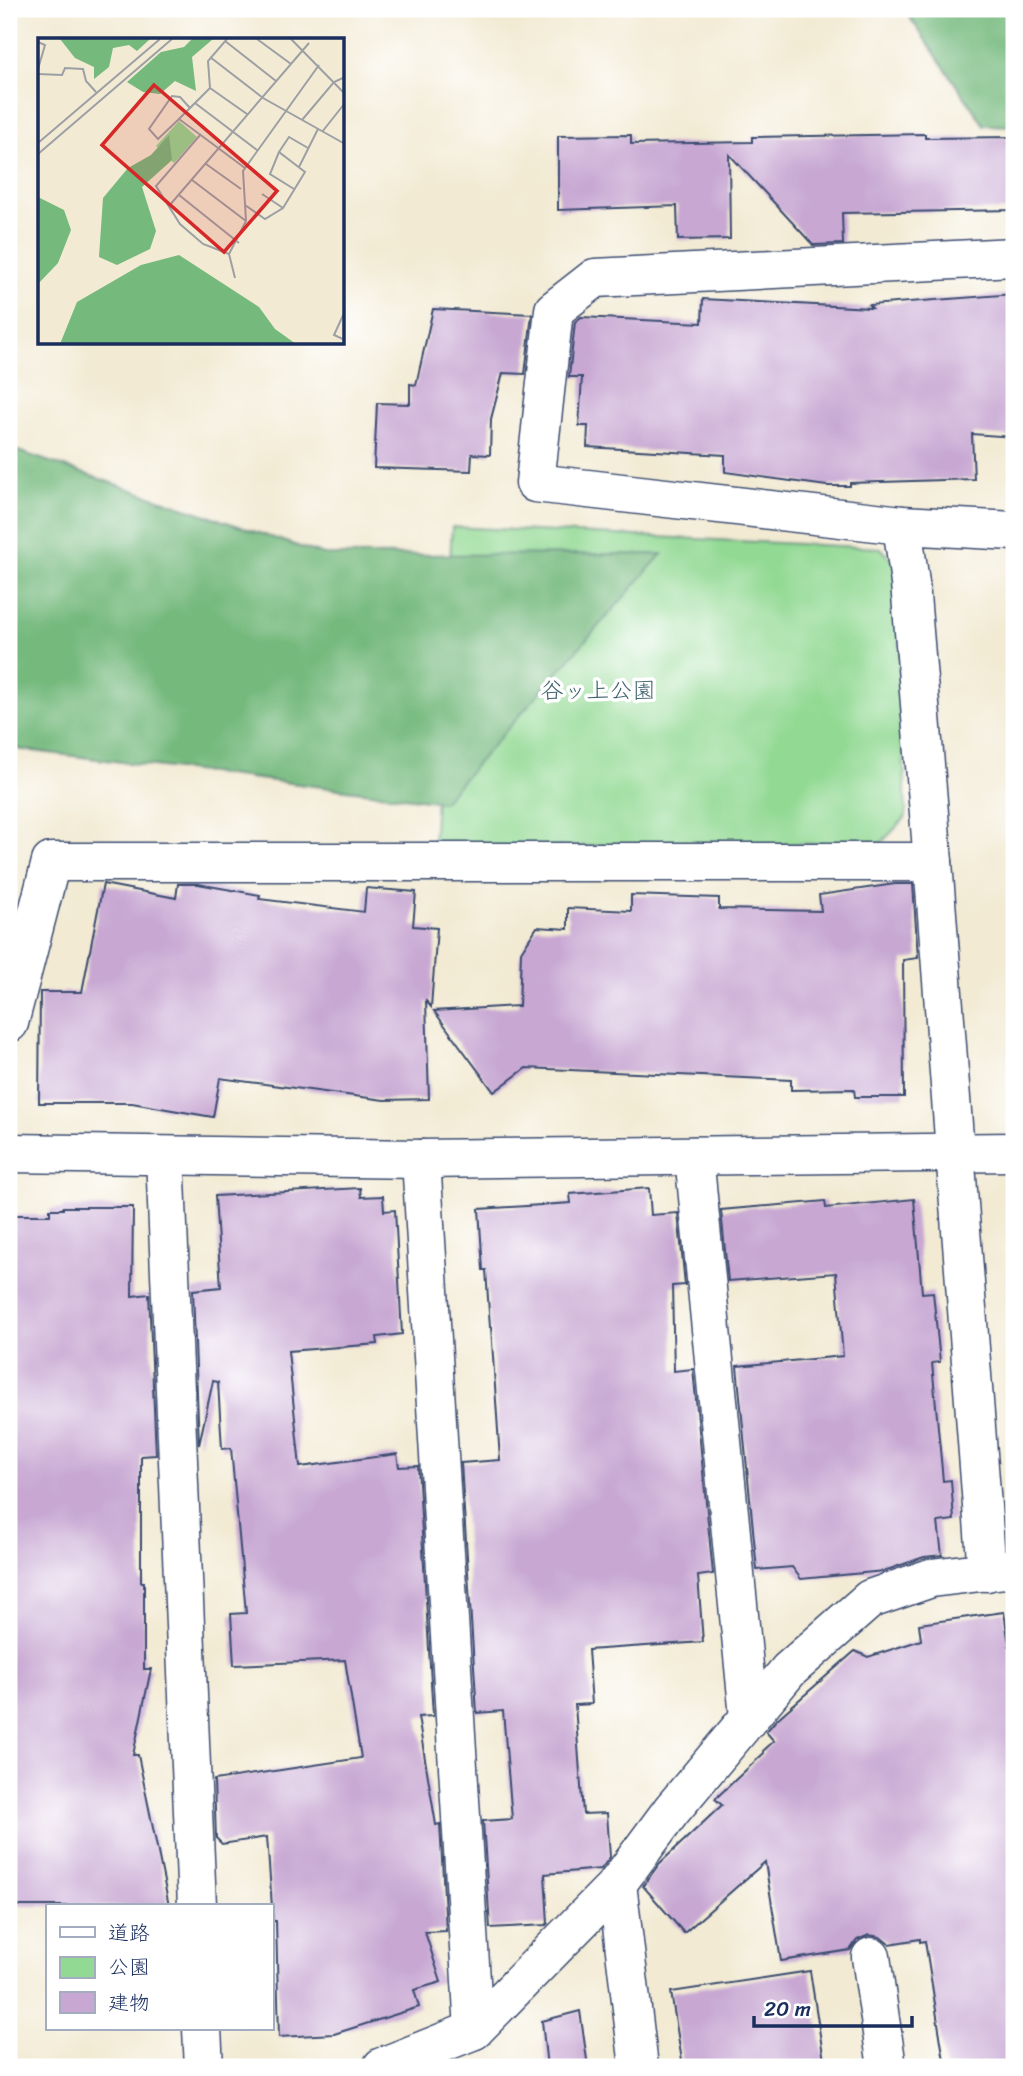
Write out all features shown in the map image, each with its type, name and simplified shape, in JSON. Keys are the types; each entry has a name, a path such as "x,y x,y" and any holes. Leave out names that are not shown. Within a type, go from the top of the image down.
{"street":[{"path":"1014,257 595,278 554,310 535,483 902,525 1014,531"},
{"path":"382,2067 474,2030 617,1884 671,1811 789,1670 870,1599 931,1578 1001,1570 957,1153 910,583 902,525"},
{"path":"9,1023 51,862 933,862"},
{"path":"9,1153 421,1159 1014,1152"},
{"path":"165,1156 197,1904"},
{"path":"694,1156 749,1717"},
{"path":"421,1159 474,2030"},
{"path":"617,1884 639,2067"},
{"path":"871,1956 887,2067"},
{"path":"202,2030 204,2067"}],"green space":[{"path":"904,9 1014,9 1014,126 984,125"},
{"path":"9,448 324,555 662,554 443,802 9,748"},
{"name":"谷ッ上公園","path":"452,527 881,548 897,566 906,817 881,843 433,848"}],"building":[{"path":"925,134 925,138 1014,137 1014,210 842,213 843,244 813,245 729,154 730,239 678,240 677,206 558,210 558,136 631,135 631,144 752,142 752,137"},
{"path":"1014,294 1014,437 972,434 974,479 827,486 725,472 725,455 587,447 588,426 579,426 582,377 569,377 575,322 581,317 702,323 703,299 872,308 869,305"},
{"path":"433,309 532,314 525,374 503,373 491,419 490,455 472,454 471,471 374,468 377,403 410,404 410,384 416,385"},
{"path":"103,884 176,898 178,884 198,884 260,895 259,899 364,912 366,888 416,892 413,926 437,928 431,1007 426,1001 429,1099 384,1100 220,1078 213,1117 132,1103 39,1103 40,992 82,992"},
{"path":"913,884 918,958 903,960 904,1097 855,1097 854,1089 791,1090 791,1080 526,1068 494,1092 434,1011 519,1006 521,952 537,927 568,929 568,908 631,911 631,895 719,898 719,909 821,911 819,895"},
{"path":"360,1188 361,1197 383,1196 384,1211 395,1210 402,1334 377,1337 378,1344 288,1351 300,1467 397,1454 399,1467 418,1466 433,1716 418,1717 436,1825 440,1824 446,1931 425,1932 441,1982 414,1990 419,2007 334,2034 279,2037 276,1921 273,1921 267,1837 222,1844 216,1838 214,1780 361,1758 345,1660 234,1665 231,1614 246,1613 231,1448 222,1449 218,1382 213,1381 199,1445 193,1290 221,1287 215,1196"},
{"path":"649,1188 651,1215 678,1213 685,1285 672,1286 674,1371 693,1369 713,1574 698,1576 703,1642 588,1650 592,1704 575,1705 583,1814 607,1813 610,1857 601,1869 545,1874 546,1925 490,1928 483,1821 512,1819 503,1711 477,1713 461,1463 500,1460 491,1327 486,1270 483,1270 479,1209 571,1203 570,1194"},
{"path":"914,1199 922,1293 933,1292 940,1362 932,1363 943,1481 951,1480 954,1520 938,1522 942,1555 924,1557 884,1571 801,1579 792,1567 757,1570 737,1366 843,1356 836,1273 728,1281 721,1210 825,1201 826,1208"},
{"path":"133,1207 132,1296 149,1294 156,1455 141,1456 141,1582 144,1582 144,1669 151,1669 133,1755 138,1755 169,1904 9,1906 9,1215 50,1215 50,1209"},
{"path":"1004,1612 1014,1677 1014,2067 945,2067 925,1941 920,1942 920,1939 889,1944 880,1937 869,1935 857,1940 850,1950 781,1961 765,1862 684,1933 643,1886 659,1864 722,1805 715,1799 774,1741 766,1732 776,1720 855,1651 868,1657 921,1640 919,1624"},
{"path":"810,1971 825,2067 683,2067 671,1992"},
{"path":"580,2011 588,2067 547,2067 542,2021"}]}
